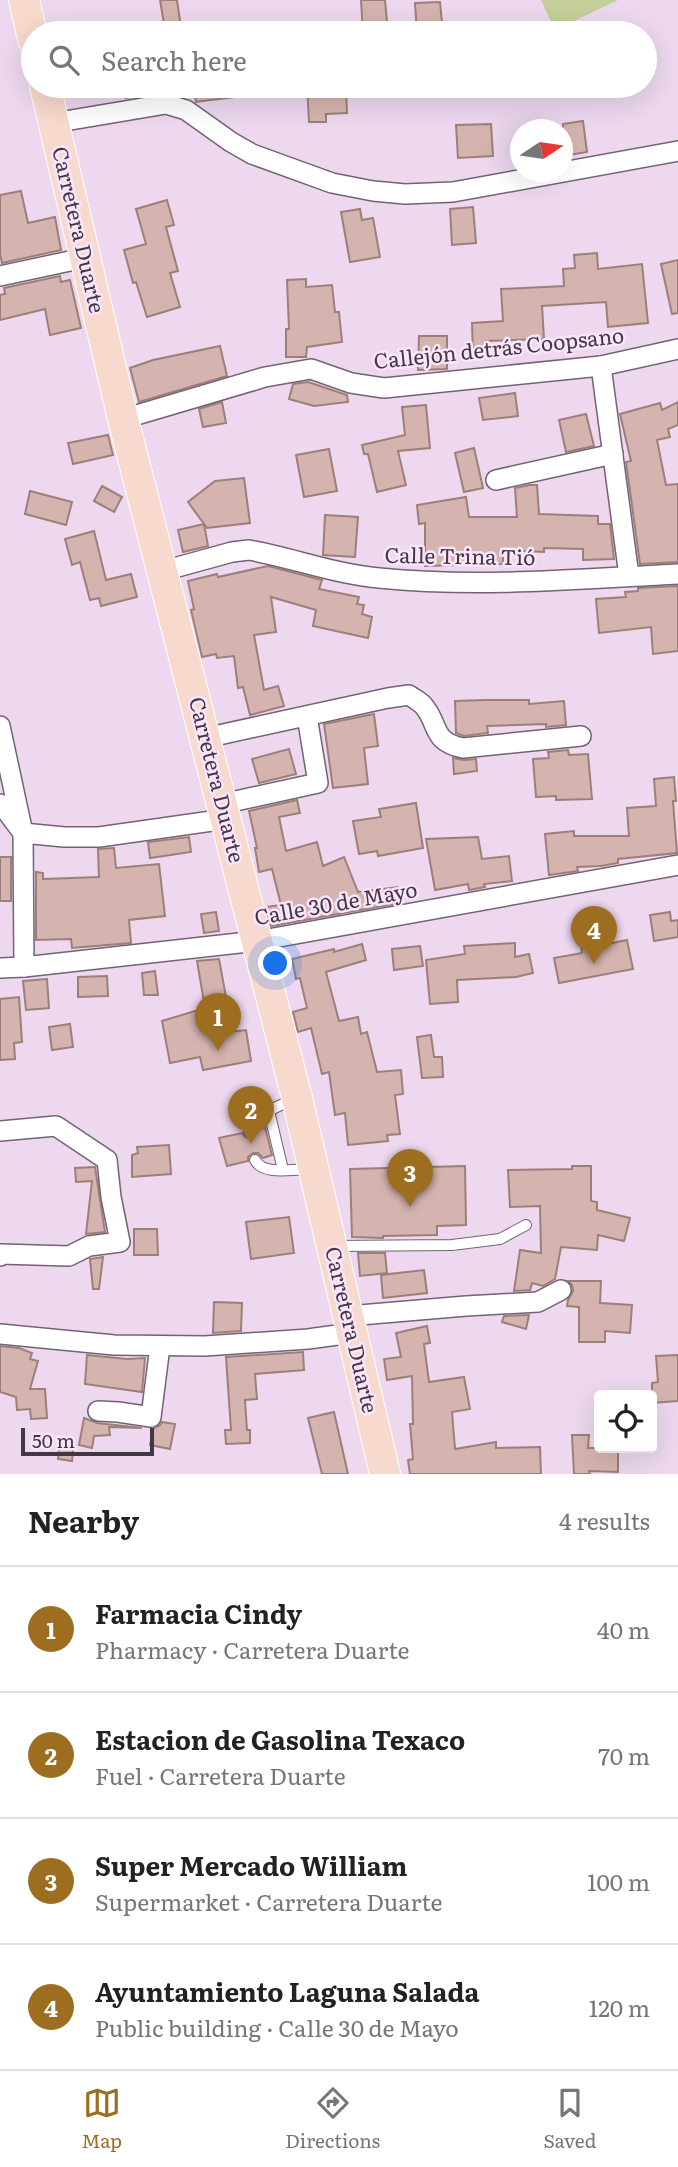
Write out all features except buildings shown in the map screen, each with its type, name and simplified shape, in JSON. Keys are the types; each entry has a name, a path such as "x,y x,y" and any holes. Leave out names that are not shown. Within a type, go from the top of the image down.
{"main road":[{"path":"24,0 29,21"},
{"name":"Carretera Duarte","path":"47,98 123,419 297,1098 385,1474"}],"street":[{"path":"53,123 166,104 186,110 214,132 252,154 332,183 405,194 453,192 678,151"},
{"path":"0,276 84,258"},
{"name":"Callejón detrás Coopsano","path":"123,419 265,377 311,369 351,383 384,388 601,366 678,349"},
{"path":"601,366 629,576"},
{"path":"496,480 613,454"},
{"name":"Calle Trina Tió","path":"163,571 249,550 376,578 417,581 552,581 678,573"},
{"path":"205,738 409,695 423,705 436,730 448,745 463,748 581,736"},
{"path":"0,804 23,833 64,837 99,837 224,811 318,783 307,716"},
{"path":"0,726 23,833 24,967"},
{"name":"Calle 30 de Mayo","path":"0,968 257,941 678,865"},
{"path":"0,1131 56,1126 107,1160 120,1242 89,1245 69,1256 0,1256"},
{"path":"0,1334 114,1345 160,1346 205,1346 308,1339 350,1324 466,1306 538,1302 561,1290"},
{"path":"98,1411 151,1417 160,1346"}],"lane":[{"path":"249,1131 252,1123 269,1111 297,1098"},
{"path":"269,1111 283,1170"},
{"path":"255,1160 258,1166 267,1170 314,1169"},
{"path":"332,1246 464,1244 500,1239 526,1225"}],"green space":[{"path":"541,0 618,0 574,21 551,21"}],"place":[{"name":"Ayuntamiento Laguna Salada","path":"594,964"},
{"name":"Farmacia Cindy","path":"218,1051"},
{"name":"Estacion de Gasolina Texaco","path":"251,1144"},
{"name":"Super Mercado William","path":"410,1207"}]}
